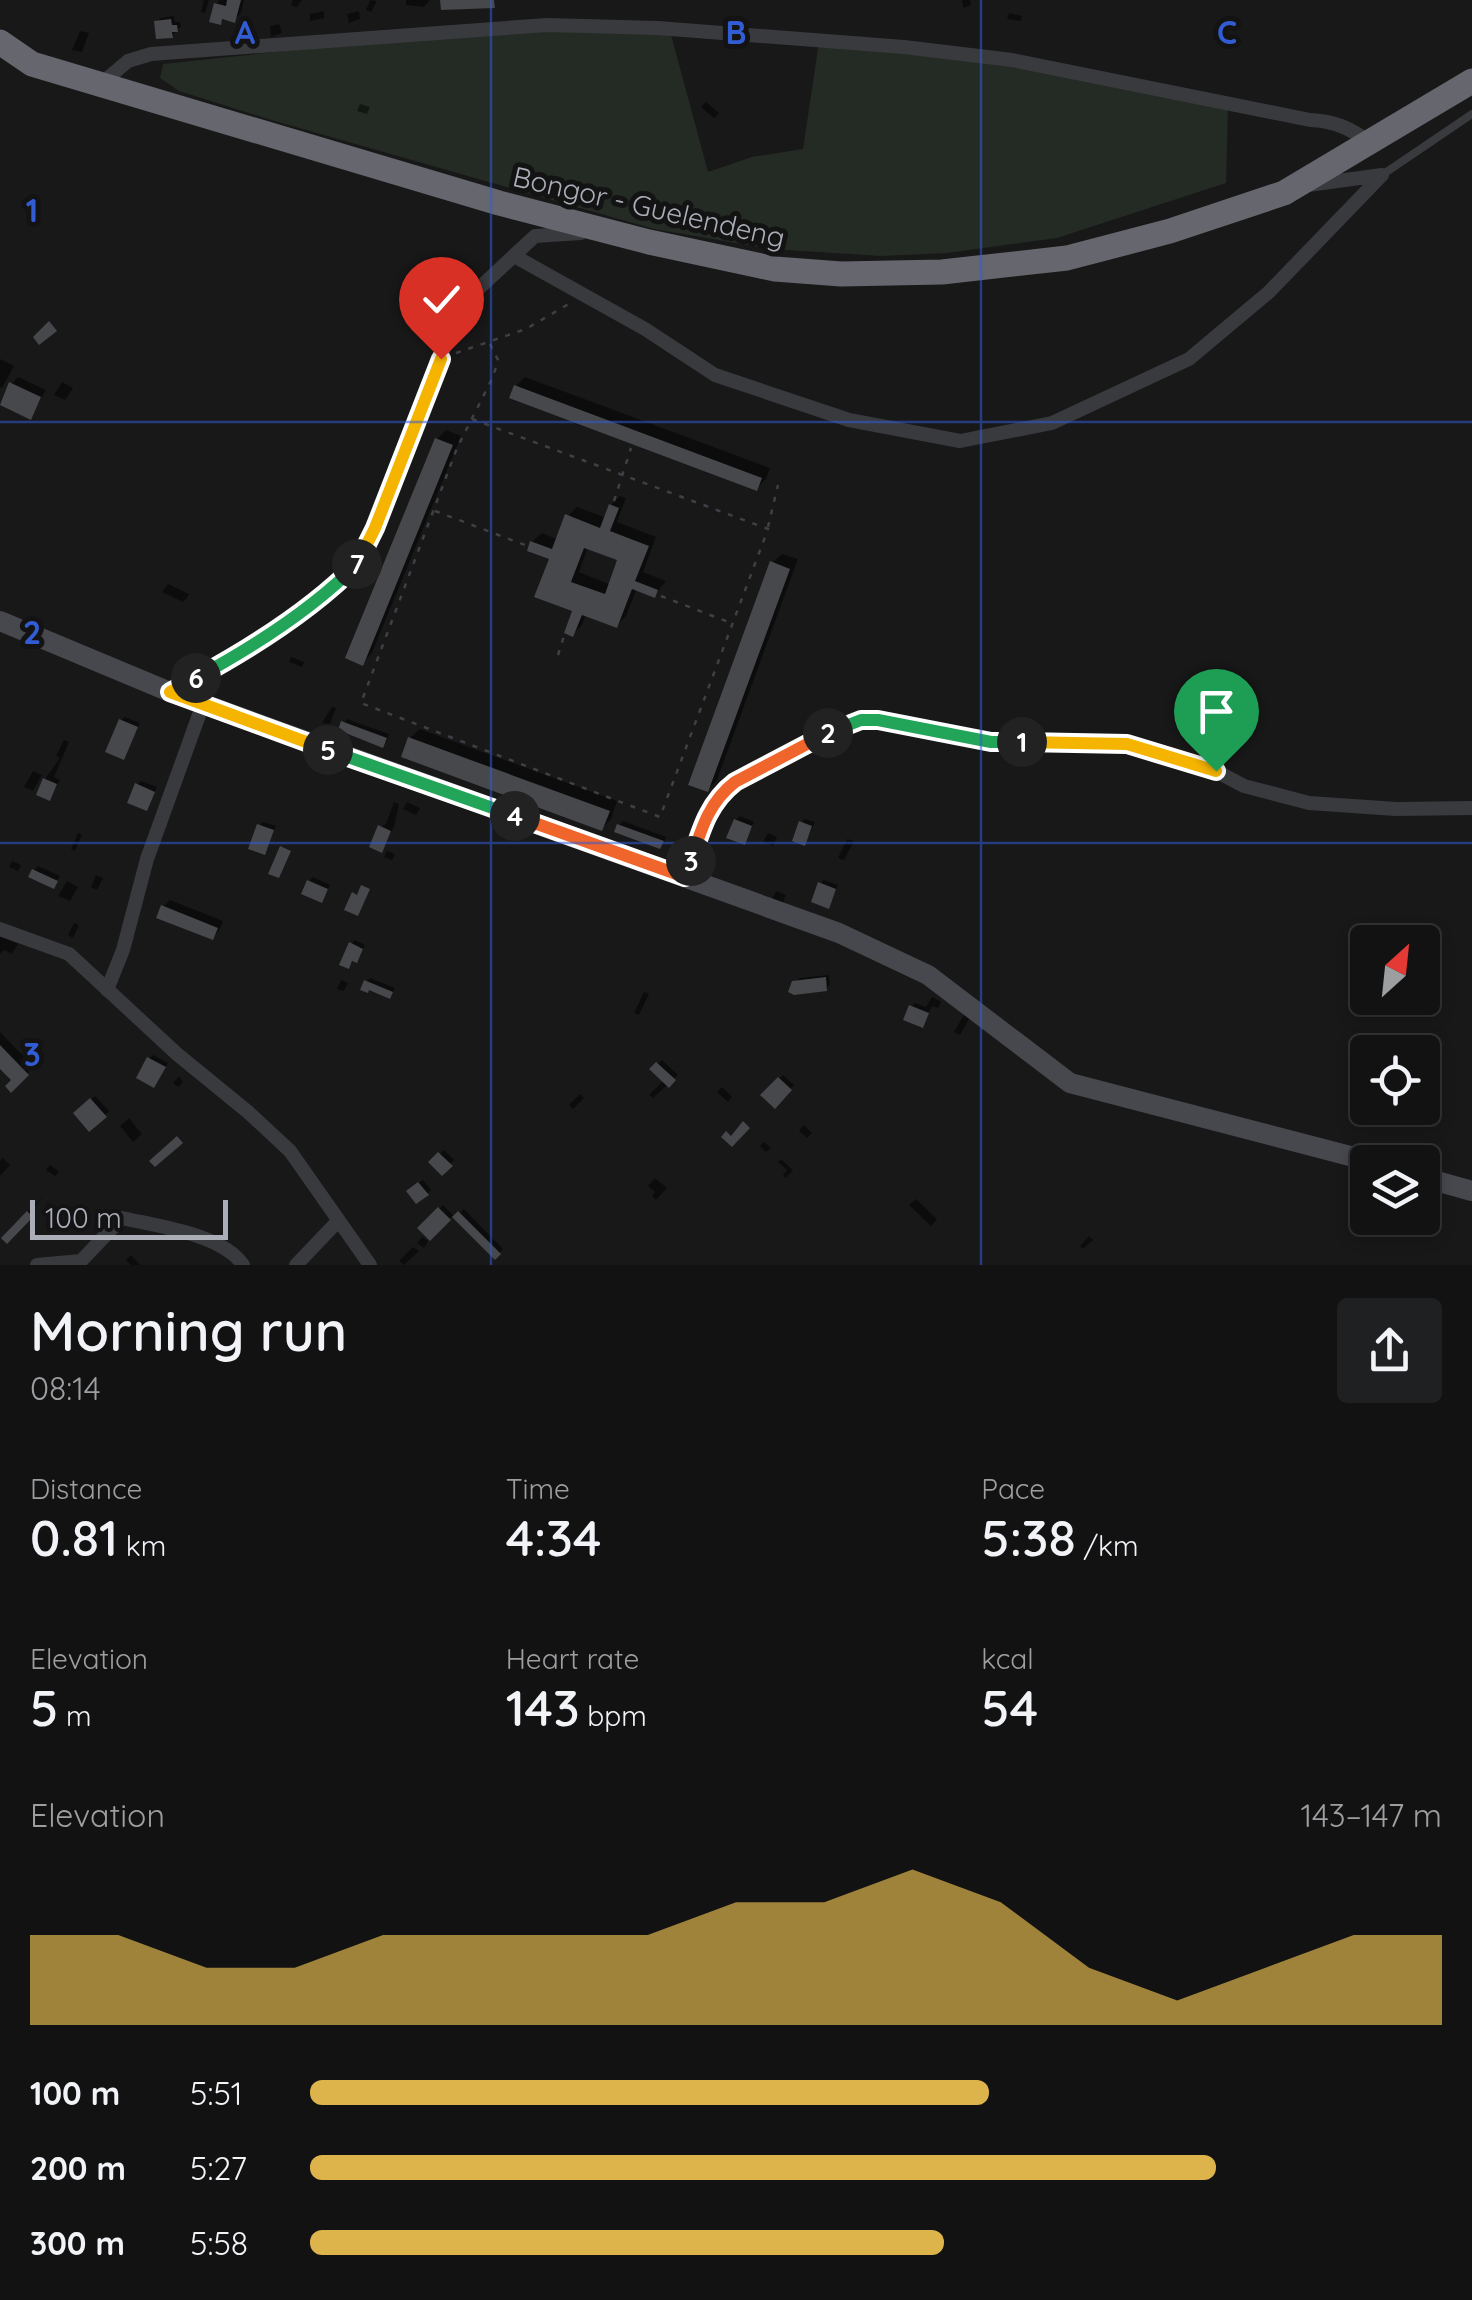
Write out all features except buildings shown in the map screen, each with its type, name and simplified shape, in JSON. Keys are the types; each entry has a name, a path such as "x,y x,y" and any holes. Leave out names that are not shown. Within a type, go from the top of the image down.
{"highway":[{"name":"Bongor - Guelendeng","path":"0,42 32,64"},
{"name":"Bongor - Guelendeng","path":"0,65 32,64 102,83 499,203 649,242 788,270 841,274 963,270 1080,255 1170,231 1293,188 1472,81"}],"street":[{"path":"102,83 128,61 151,54 547,24 658,28 904,47 1012,60 1330,121 1352,129 1369,142"},
{"path":"514,256 715,375 849,420 960,441 1052,423 1190,359 1269,292 1382,176"},
{"path":"1293,188 1382,176"},
{"path":"170,692 236,657 324,596 357,565 461,305 535,236 577,232 649,242"},
{"path":"0,621 170,692 839,933 928,976 1070,1083 1350,1156"},
{"path":"107,990 123,950 147,859 203,704"},
{"path":"685,877 707,814 722,793 735,782 861,720 991,742 1127,744 1212,769 1244,786 1309,803 1396,809 1472,808"},
{"path":"0,929 69,954 177,1054 290,1150 370,1265"},
{"path":"1440,1181 1472,1191"},
{"path":"37,1265 81,1261 122,1218 210,1240 244,1265"},
{"path":"296,1265 338,1221"}],"lane":[{"path":"1382,176 1472,114"}],"path":[{"path":"441,359 526,329 586,296"},
{"path":"489,342 498,360 457,448 360,704 660,817 768,529 778,485"},
{"path":"472,419 768,529"},
{"path":"614,502 631,448"},
{"path":"434,511 525,545"},
{"path":"661,596 732,623"},
{"path":"558,655 564,636"}],"shaded area":[{"path":"551,29 670,31 708,172 752,157 803,149 819,42 1016,64 1228,105 1226,183 1057,238 947,253 881,256 771,249 654,229 268,119 179,91 160,78 163,64 437,35"}],"route":[{"path":"441,359 357,565 324,596 236,657 170,692 685,877 707,814 722,793 735,782 846,724 861,720 991,742 1135,745 1216,771"}]}
